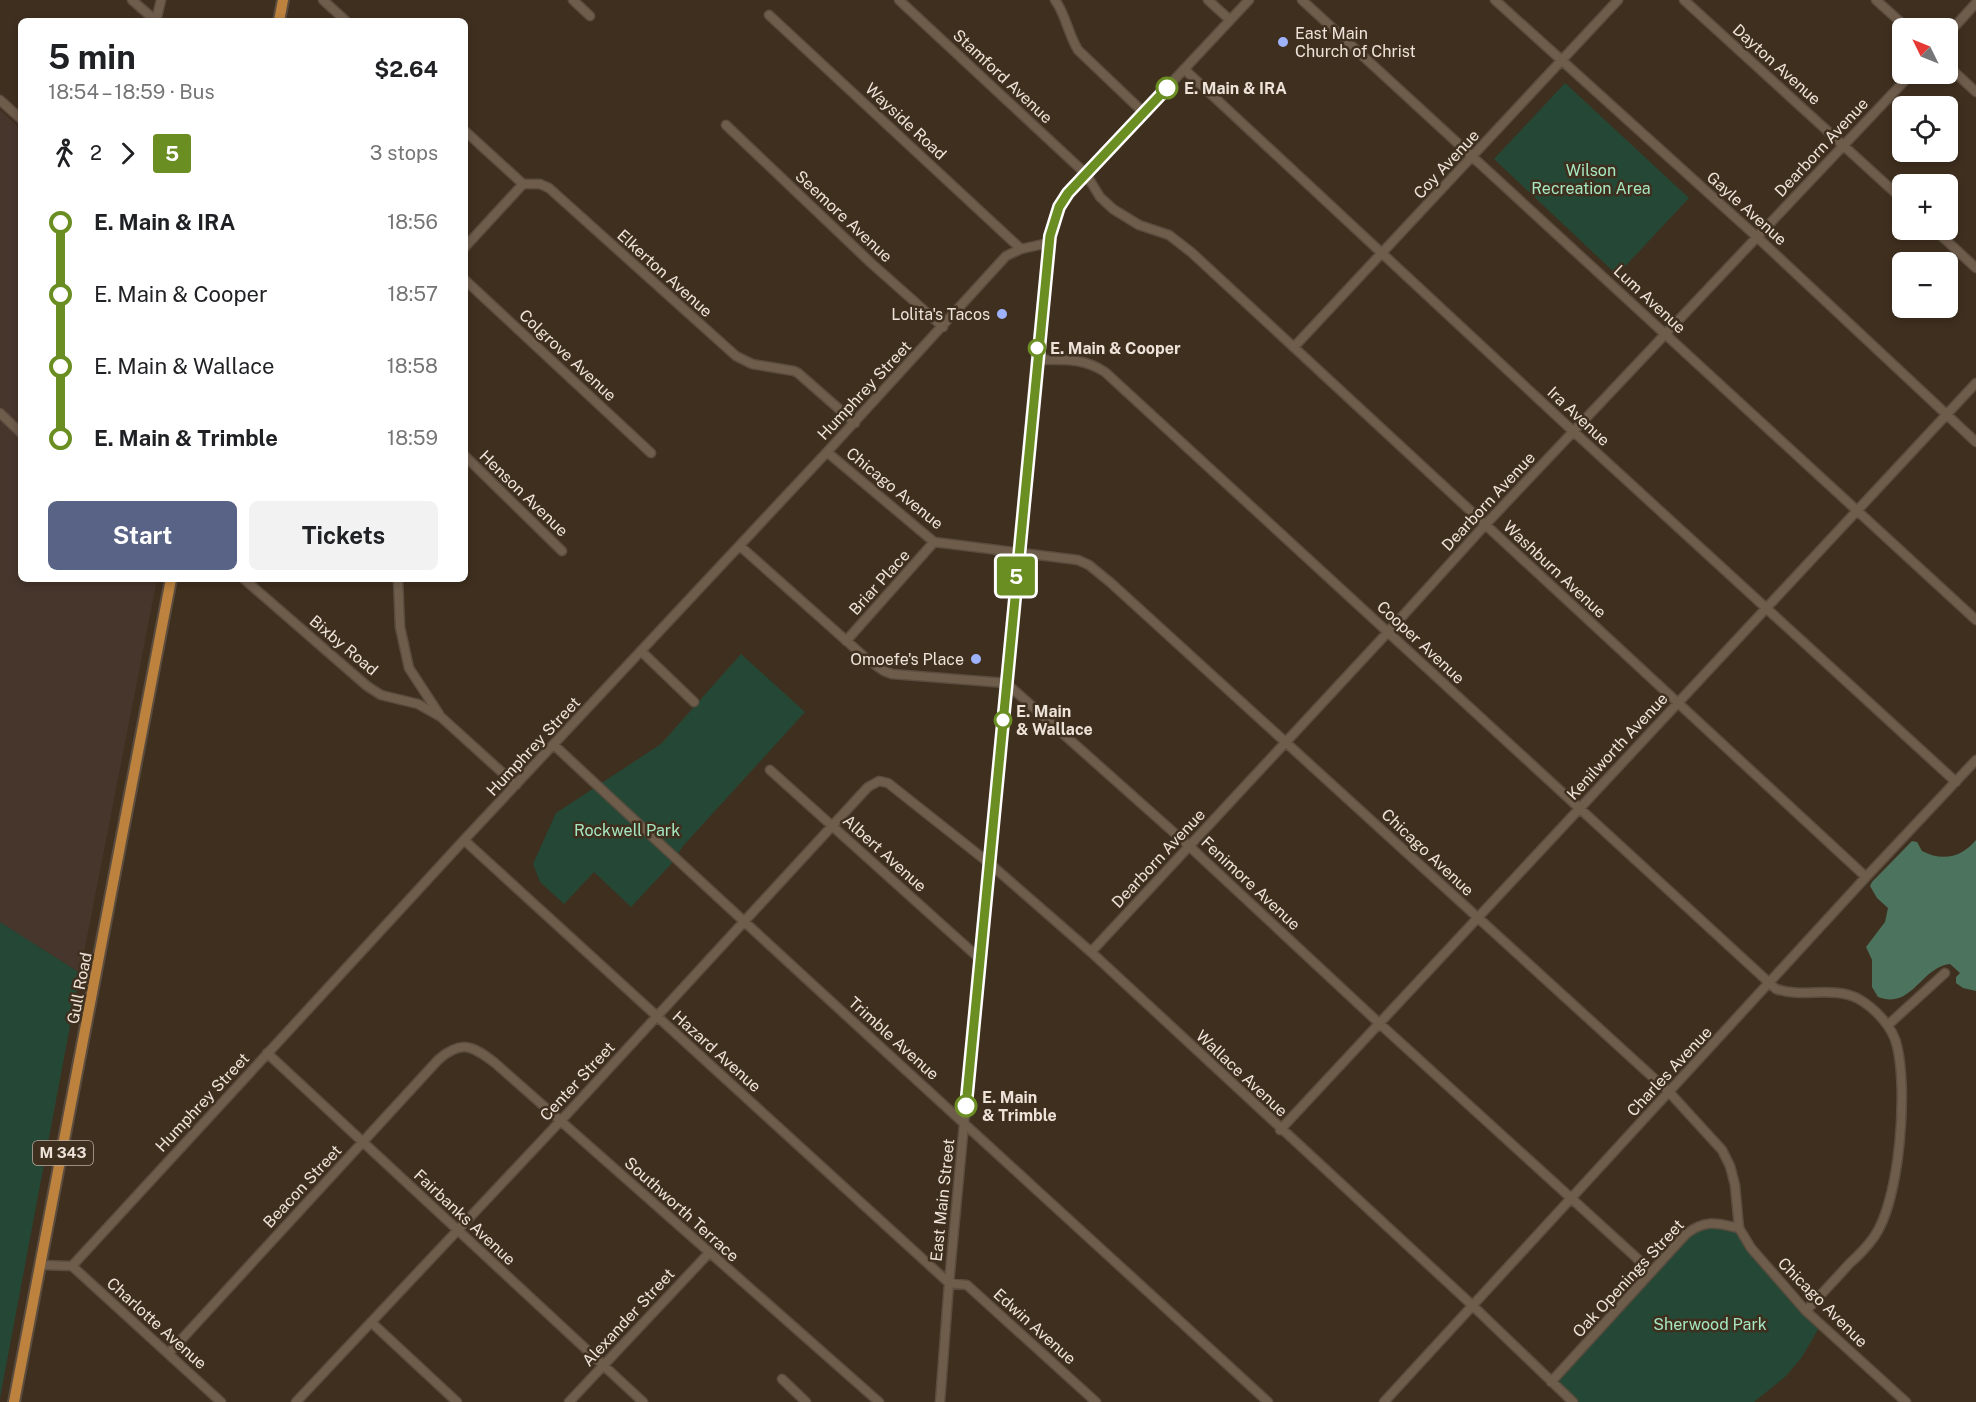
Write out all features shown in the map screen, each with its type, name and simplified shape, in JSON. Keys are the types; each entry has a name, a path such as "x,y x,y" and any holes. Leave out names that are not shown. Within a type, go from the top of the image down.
{"main road":[{"path":"280,18 283,0"},
{"name":"Gull Road","path":"14,1402 170,582"}],"street":[{"path":"132,0 153,18"},
{"path":"157,18 161,0"},
{"path":"323,0 342,18"},
{"path":"573,0 590,16"},
{"name":"Stamford Avenue","path":"899,0 1086,174"},
{"path":"1055,0 1063,13 1078,50 1143,113"},
{"path":"1209,0 1230,20"},
{"name":"East Main Street","path":"940,1402 949,1283 1036,360 1052,223 1068,193 1249,0"},
{"name":"Lum Avenue","path":"1302,0 1976,620"},
{"name":"Gayle Avenue","path":"1495,0 1757,237 1976,442"},
{"name":"Coy Avenue","path":"1294,347 1474,157 1618,0"},
{"name":"Dayton Avenue","path":"1684,0 1892,190"},
{"path":"1876,0 1896,18"},
{"path":"1958,23 1976,3"},
{"name":"Wayside Road","path":"769,15 1021,249"},
{"name":"Ira Avenue","path":"1184,69 1574,432 1956,782"},
{"path":"1958,75 1976,92"},
{"name":"Dearborn Avenue","path":"1090,952 1485,525 1901,84"},
{"path":"0,100 18,116"},
{"name":"Seemore Avenue","path":"726,125 942,327"},
{"path":"468,134 523,184 468,244"},
{"name":"Washburn Avenue","path":"1086,174 1101,197 1113,209 1139,225 1168,235 1191,252 1866,877"},
{"name":"Elkerton Avenue","path":"523,184 540,184 549,188 736,356 752,364 798,373 855,423"},
{"path":"1946,240 1976,268"},
{"name":"Humphrey Street","path":"72,1266 464,840 855,423 1006,256 1021,249 1048,243"},
{"name":"Colgrove Avenue","path":"468,283 651,453"},
{"name":"Cooper Avenue","path":"1036,360 1077,360 1093,364 1105,372 1769,983"},
{"name":"Kenilworth Avenue","path":"1280,1130 1976,383"},
{"path":"0,413 18,430"},
{"name":"Chicago Avenue","path":"827,452 934,542 1018,551 1078,560 1089,565 1669,1092 1722,1150 1730,1166 1735,1185 1739,1228 1751,1248 1806,1311 1906,1402"},
{"name":"Henson Avenue","path":"468,459 562,551"},
{"name":"Briar Place","path":"846,641 934,542"},
{"path":"740,546 846,641 884,671 892,674 1006,683"},
{"name":"Bixby Road","path":"247,582 367,686 381,694 418,704 441,717 516,785"},
{"path":"399,582 400,627 409,668 441,717"},
{"path":"642,652 694,702"},
{"name":"Fenimore Avenue","path":"1006,683 1189,846 1651,1271"},
{"name":"Trimble Avenue","path":"554,745 1268,1402"},
{"name":"Charles Avenue","path":"1384,1402 1976,760"},
{"name":"Albert Avenue","path":"770,770 980,960"},
{"name":"Wallace Avenue","path":"879,782 888,783 989,863 1090,952 1472,1305 1573,1402"},
{"name":"Center Street","path":"296,1402 657,1017 868,787 879,782"},
{"name":"Hazard Avenue","path":"464,840 949,1283"},
{"path":"1888,1025 1945,973"},
{"path":"1769,983 1786,993 1834,993 1857,998 1888,1025 1897,1044 1902,1078 1901,1128 1893,1186 1875,1236 1806,1311"},
{"name":"Southworth Terrace","path":"461,1046 483,1053 879,1402"},
{"name":"Beacon Street","path":"169,1353 438,1060 454,1048 461,1046"},
{"name":"Fairbanks Avenue","path":"267,1053 643,1402"},
{"name":"Oak Openings Street","path":"1551,1382 1686,1234 1705,1223 1739,1228"},
{"name":"Alexander Street","path":"569,1402 709,1253"},
{"path":"41,1265 72,1266"},
{"name":"Charlotte Avenue","path":"72,1266 221,1402"},
{"name":"Edwin Avenue","path":"949,1283 967,1285 1096,1402"},
{"path":"371,1322 457,1402"},
{"path":"782,1379 806,1402"}],"shaded area":[{"path":"0,110 18,126 18,582 156,582 80,973 0,922"}],"green space":[{"name":"Wilson Recreation Area","path":"1565,83 1689,198 1617,275 1494,159"},
{"name":"Rockwell Park","path":"741,654 805,712 683,846 672,863 631,907 594,872 564,904 540,882 533,864 556,813 661,744"},
{"path":"1976,840 1976,991 1963,988 1956,983 1956,977 1960,973 1950,964 1931,972 1900,998 1878,997 1872,987 1872,960 1866,947 1885,922 1888,908 1877,898 1870,886 1872,882 1912,841 1917,842 1922,851 1945,857 1958,854"},
{"path":"0,922 80,973 0,1398"},
{"name":"Sherwood Park","path":"1711,1225 1739,1230 1820,1326 1802,1357 1786,1376 1754,1402 1579,1402 1556,1381 1684,1238"}],"bus line":[{"name":"5","path":"966,1106 1048,243 1052,223 1068,193 1167,88"}],"place":[{"name":"East Main Church of Christ","path":"1283,42"},
{"name":"E. Main & IRA","path":"1167,88"},
{"name":"Lolita's Tacos","path":"1002,314"},
{"name":"E. Main & Cooper","path":"1037,348"},
{"name":"Omoefe's Place","path":"976,659"},
{"name":"E. Main & Wallace","path":"1003,720"},
{"name":"E. Main & Trimble","path":"966,1106"}]}
